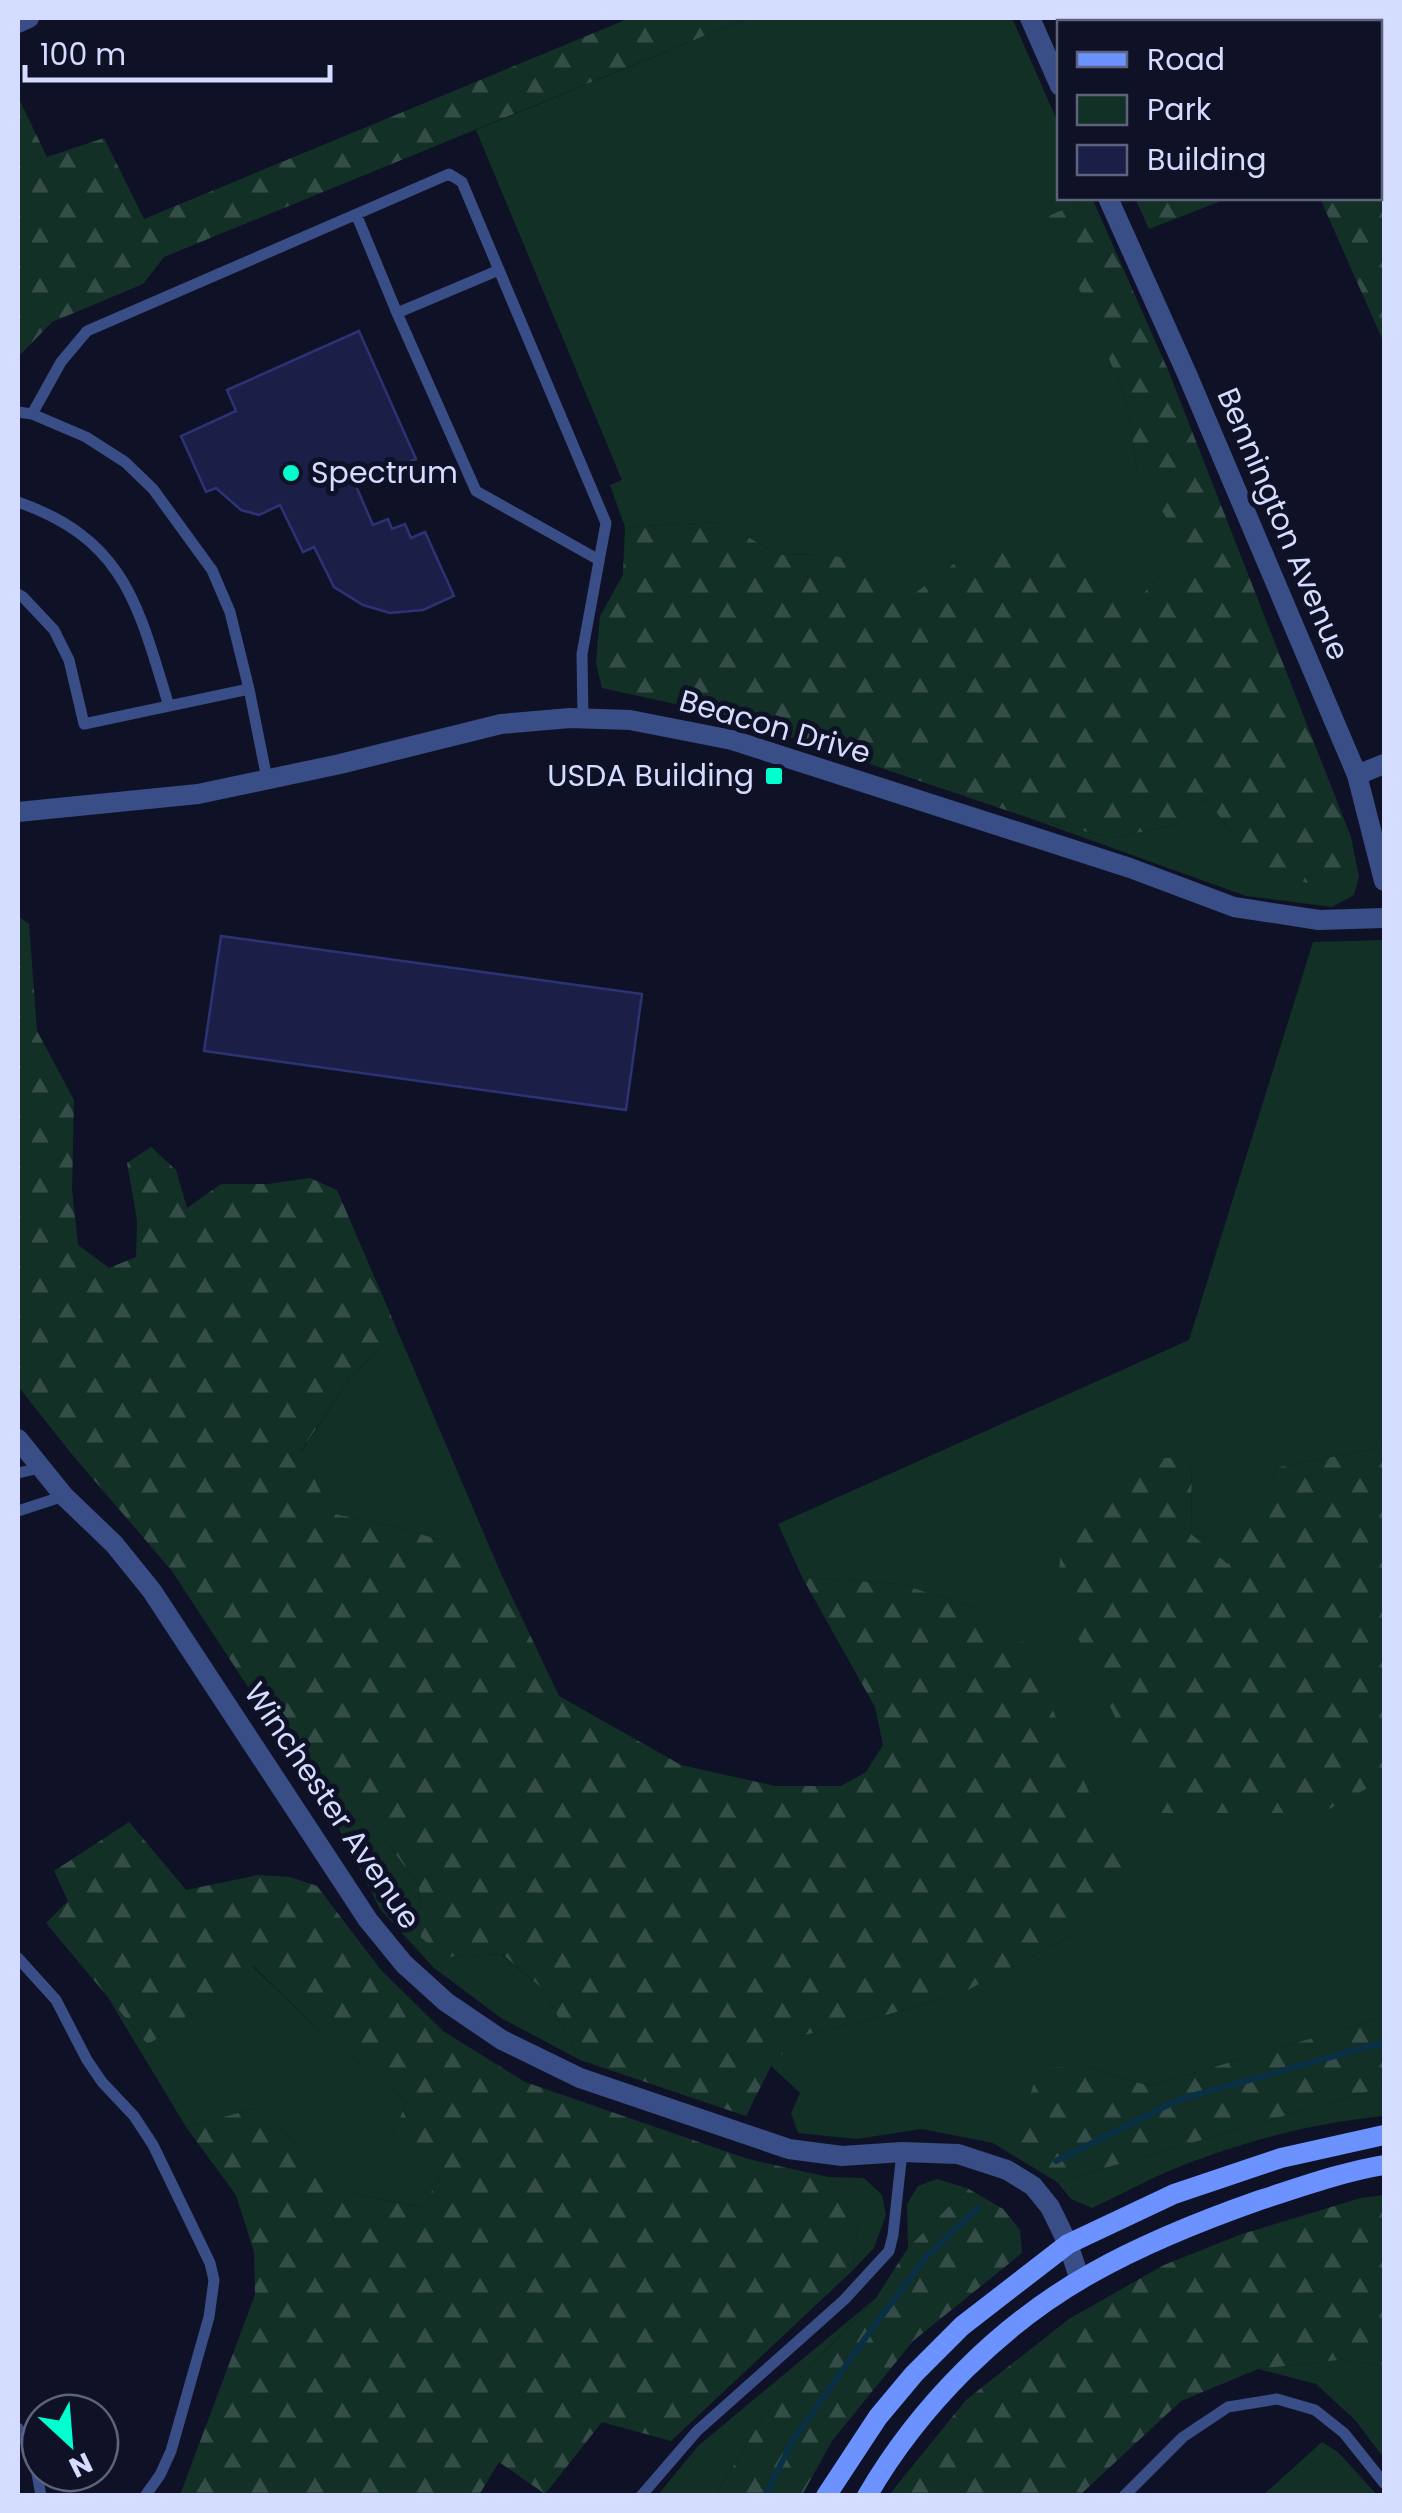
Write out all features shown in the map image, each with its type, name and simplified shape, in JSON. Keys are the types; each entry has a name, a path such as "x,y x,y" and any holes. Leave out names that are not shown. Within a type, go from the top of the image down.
{"main road":[{"path":"826,2496 878,2417 914,2374 962,2326 1068,2244 1174,2194 1281,2158 1384,2134"},
{"path":"867,2496 922,2417 962,2373 1032,2311 1092,2272 1200,2221 1324,2179 1384,2165"}],"street":[{"path":"18,23 29,18"},
{"path":"1030,18 1057,79"},
{"name":"Bennington Avenue","path":"1109,200 1358,775 1384,881"},
{"name":"Beacon Drive","path":"18,812 198,794 501,724 583,718 630,720 732,740 1130,868 1234,907 1320,920 1384,918"},
{"path":"1358,775 1384,764"},
{"name":"Winchester Avenue","path":"18,1439 64,1496 114,1544 152,1591 368,1920 404,1964 446,2002 502,2040 580,2078 789,2149 842,2156 958,2154 1007,2170 1033,2186 1050,2207 1080,2280"}],"lane":[{"path":"32,414 61,362 87,331 449,174 462,182 606,523 582,654 583,718"},
{"path":"356,214 476,491 599,560"},
{"path":"397,313 500,270"},
{"path":"18,412 86,437 126,462 152,489 212,570 230,612 267,779"},
{"path":"18,502 48,513 92,541 124,581 142,620 169,706"},
{"path":"18,594 54,630 68,660 84,724 249,689"},
{"path":"18,1473 40,1468"},
{"path":"18,1511 64,1496"},
{"path":"18,1958 56,2000 86,2060 102,2082 143,2128 210,2263 214,2280 203,2336 171,2451 145,2496"},
{"path":"641,2496 697,2431 844,2300 889,2252 902,2152"},
{"path":"1124,2496 1183,2436 1228,2407 1277,2399 1315,2410 1344,2434 1384,2483"},
{"path":"18,2428 34,2458 41,2496"}],"green space":[{"path":"630,18 748,18 164,257 143,284 52,322 18,357 18,97 47,157 104,138 144,219"},
{"path":"748,18 1012,18 1057,120 1057,200 1087,200 1049,217 1126,399 1137,470 1198,568 1158,578 1126,613 955,563 902,604 821,554 779,555 722,522 625,527 610,485 622,480 476,130"},
{"path":"1055,18 1384,18 1384,343 1321,200 1382,200 1382,20 1057,22"},
{"path":"1093,200 1168,370 1351,837 1340,869 1307,883 1257,865 1206,799 1174,825 1113,838 1029,818 722,714 602,688 596,663 600,616 623,575 625,527 722,522 779,555 821,554 869,562 902,603 955,563 1001,551 1075,551 1110,576 1126,612 1158,578 1197,568 1137,470 1126,399 1048,216"},
{"path":"1136,200 1224,200 1149,229"},
{"path":"1206,799 1257,865 1339,869 1351,837 1359,877 1354,895 1332,907 1246,896 1029,818 1113,838 1174,825"},
{"path":"18,916 29,924 37,1031 74,1100 72,1190 78,1245 109,1268 136,1257 137,1220 127,1163 151,1147 176,1170 187,1208 221,1184 268,1184 310,1178 337,1190 398,1332 352,1375 301,1451 331,1513 405,1529 474,1551 502,1576 559,1696 681,1765 775,1786 841,1786 866,1772 883,1745 875,1707 802,1577 901,1584 980,1610 1020,1636 1130,1885 1084,1929 964,1992 800,2036 771,2066 746,2116 580,2060 544,1990 502,1954 446,1957 421,1938 419,1886 373,1823 330,1812 172,1571 18,1386"},
{"path":"1384,940 1384,1447 1279,1467 1228,1565 1191,1534 1192,1458 1062,1538 1384,1779 1384,2017 1149,2086 1089,2067 1020,2126 993,2143 922,2129 857,2139 798,2133 791,2113 800,2093 771,2066 800,2036 964,1992 1084,1929 980,1610 901,1584 802,1577 778,1524 1189,1340 1313,942"},
{"path":"398,1332 502,1576 474,1551 405,1529 331,1513 301,1452 352,1375"},
{"path":"1384,1447 1384,1779 1322,1813 1160,1813 1057,1593 1062,1538 1157,1458 1192,1458 1191,1534 1228,1564 1279,1467"},
{"path":"330,1812 373,1823 419,1886 421,1938 446,1957 501,1954 544,1990 580,2060 501,2018 434,1968 380,1909"},
{"path":"129,1822 186,1890 258,1875 290,1877 317,1886 381,1970 443,2031 525,2082 748,2159 828,2177 859,2223 852,2271 671,2441 602,2422 545,2494 499,2462 479,2495 180,2495 255,2295 254,2252 236,2195 186,2127 257,2108 351,2193 420,2207 440,2180 393,2134 407,2101 320,2031 253,1966 148,2045 46,1923 68,1901 54,1871"},
{"path":"252,1966 320,2031 407,2101 393,2134 440,2180 421,2207 351,2193 257,2108 186,2127 107,1996 148,2045"},
{"path":"1384,2017 1384,2087 1057,2182 993,2143 1020,2125 1039,2068 1089,2067 1149,2086"},
{"path":"1384,2087 1384,2116 1302,2129 1248,2143 1169,2171 1092,2208 1071,2199 1057,2182"},
{"path":"828,2177 864,2178 882,2195 886,2215 874,2248 852,2271 859,2223"},
{"path":"937,2179 967,2188 908,2248 907,2204 918,2186"},
{"path":"967,2188 1003,2209 1020,2230 1022,2253 913,2341 832,2441 802,2495 716,2495 765,2414 876,2298 908,2248"},
{"path":"1384,2195 1384,2365 1339,2360 1258,2369 1181,2401 1080,2495 889,2495 966,2400 1069,2319 1164,2265 1242,2234 1361,2198"},
{"path":"876,2298 765,2414 716,2495 657,2496 698,2446"},
{"path":"1339,2360 1384,2365 1384,2458 1355,2420 1316,2384 1258,2369"},
{"path":"1322,2442 1338,2452 1377,2495 1263,2495"}],"building":[{"name":"Spectrum","path":"359,331 416,459 356,486 373,525 388,519 392,529 405,524 411,538 425,532 454,596 423,610 390,613 363,605 334,587 314,547 303,552 280,505 259,515 241,510 216,488 206,492 181,436 236,411 227,390"},
{"path":"221,936 642,994 626,1110 204,1051"}],"waterway":[{"path":"1056,2161 1178,2100 1384,2042"},
{"path":"765,2496 793,2440 866,2337 926,2257 978,2208"}],"place":[{"name":"Spectrum","path":"291,473"},
{"name":"USDA Building","path":"774,776"}]}
